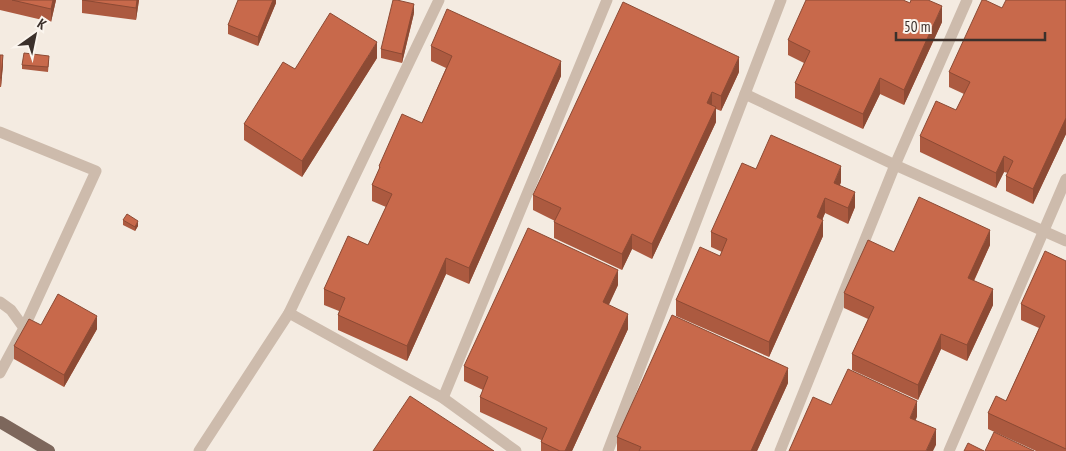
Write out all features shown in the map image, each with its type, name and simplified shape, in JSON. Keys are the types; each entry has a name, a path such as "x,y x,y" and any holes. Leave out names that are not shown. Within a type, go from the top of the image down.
{"main road":[{"path":"0,422 48,451"}],"lane":[{"path":"199,451 289,313 439,0"},
{"path":"443,398 606,0"},
{"path":"608,451 781,0"},
{"path":"780,451 895,165 967,0"},
{"path":"745,94 895,165 1066,241"},
{"path":"0,132 96,171 24,328 0,373"},
{"path":"949,451 1066,179"},
{"path":"0,302 11,310 24,328"},
{"path":"289,313 443,398 516,451"}],"building":[{"path":"12,0 53,0 51,9"},
{"path":"82,0 137,0 136,8"},
{"path":"238,0 273,0 258,37 228,25"},
{"path":"393,0 414,4 402,54 381,49"},
{"path":"806,0 903,0 910,3 911,0 928,0 942,6 904,90 880,78 863,114 795,83 810,51 788,40"},
{"path":"982,0 1002,8 1006,0 1066,0 1066,118 1033,189 1006,176 1013,161 1004,156 996,173 920,136 936,101 956,110 970,82 949,72"},
{"path":"623,2 739,57 721,96 712,92 707,103 716,107 652,244 632,234 622,254 554,222 561,208 533,195"},
{"path":"447,9 561,61 469,268 446,258 407,346 338,315 345,298 324,289 348,236 368,245 392,194 372,185 402,114 422,123 452,56 431,46"},
{"path":"330,13 377,42 302,161 244,124 283,62 295,69"},
{"path":"24,53 49,56 48,67 22,65"},
{"path":"0,55 3,55 1,78 0,78"},
{"path":"771,135 841,166 834,183 855,192 848,208 825,198 817,217 823,220 769,342 676,300 700,247 720,256 727,239 711,232 742,163 756,169"},
{"path":"919,197 990,230 968,278 993,289 967,345 941,334 918,385 852,354 874,307 844,293 868,240 894,252"},
{"path":"127,214 138,221 135,227 123,220"},
{"path":"528,228 618,270 603,302 628,314 565,451 560,451 541,442 547,428 480,397 488,377 464,366"},
{"path":"1045,251 1066,261 1066,449 988,413 996,396 1006,401 1045,316 1021,304"},
{"path":"58,294 97,316 64,375 14,346 29,319 41,325"},
{"path":"672,315 788,368 751,451 639,451 641,447 617,437"},
{"path":"848,369 917,401 910,418 936,429 926,451 789,451 813,397 831,405"},
{"path":"410,396 494,451 373,451"},
{"path":"994,432 1034,451 985,451"},
{"path":"968,443 984,451 964,451"}]}
